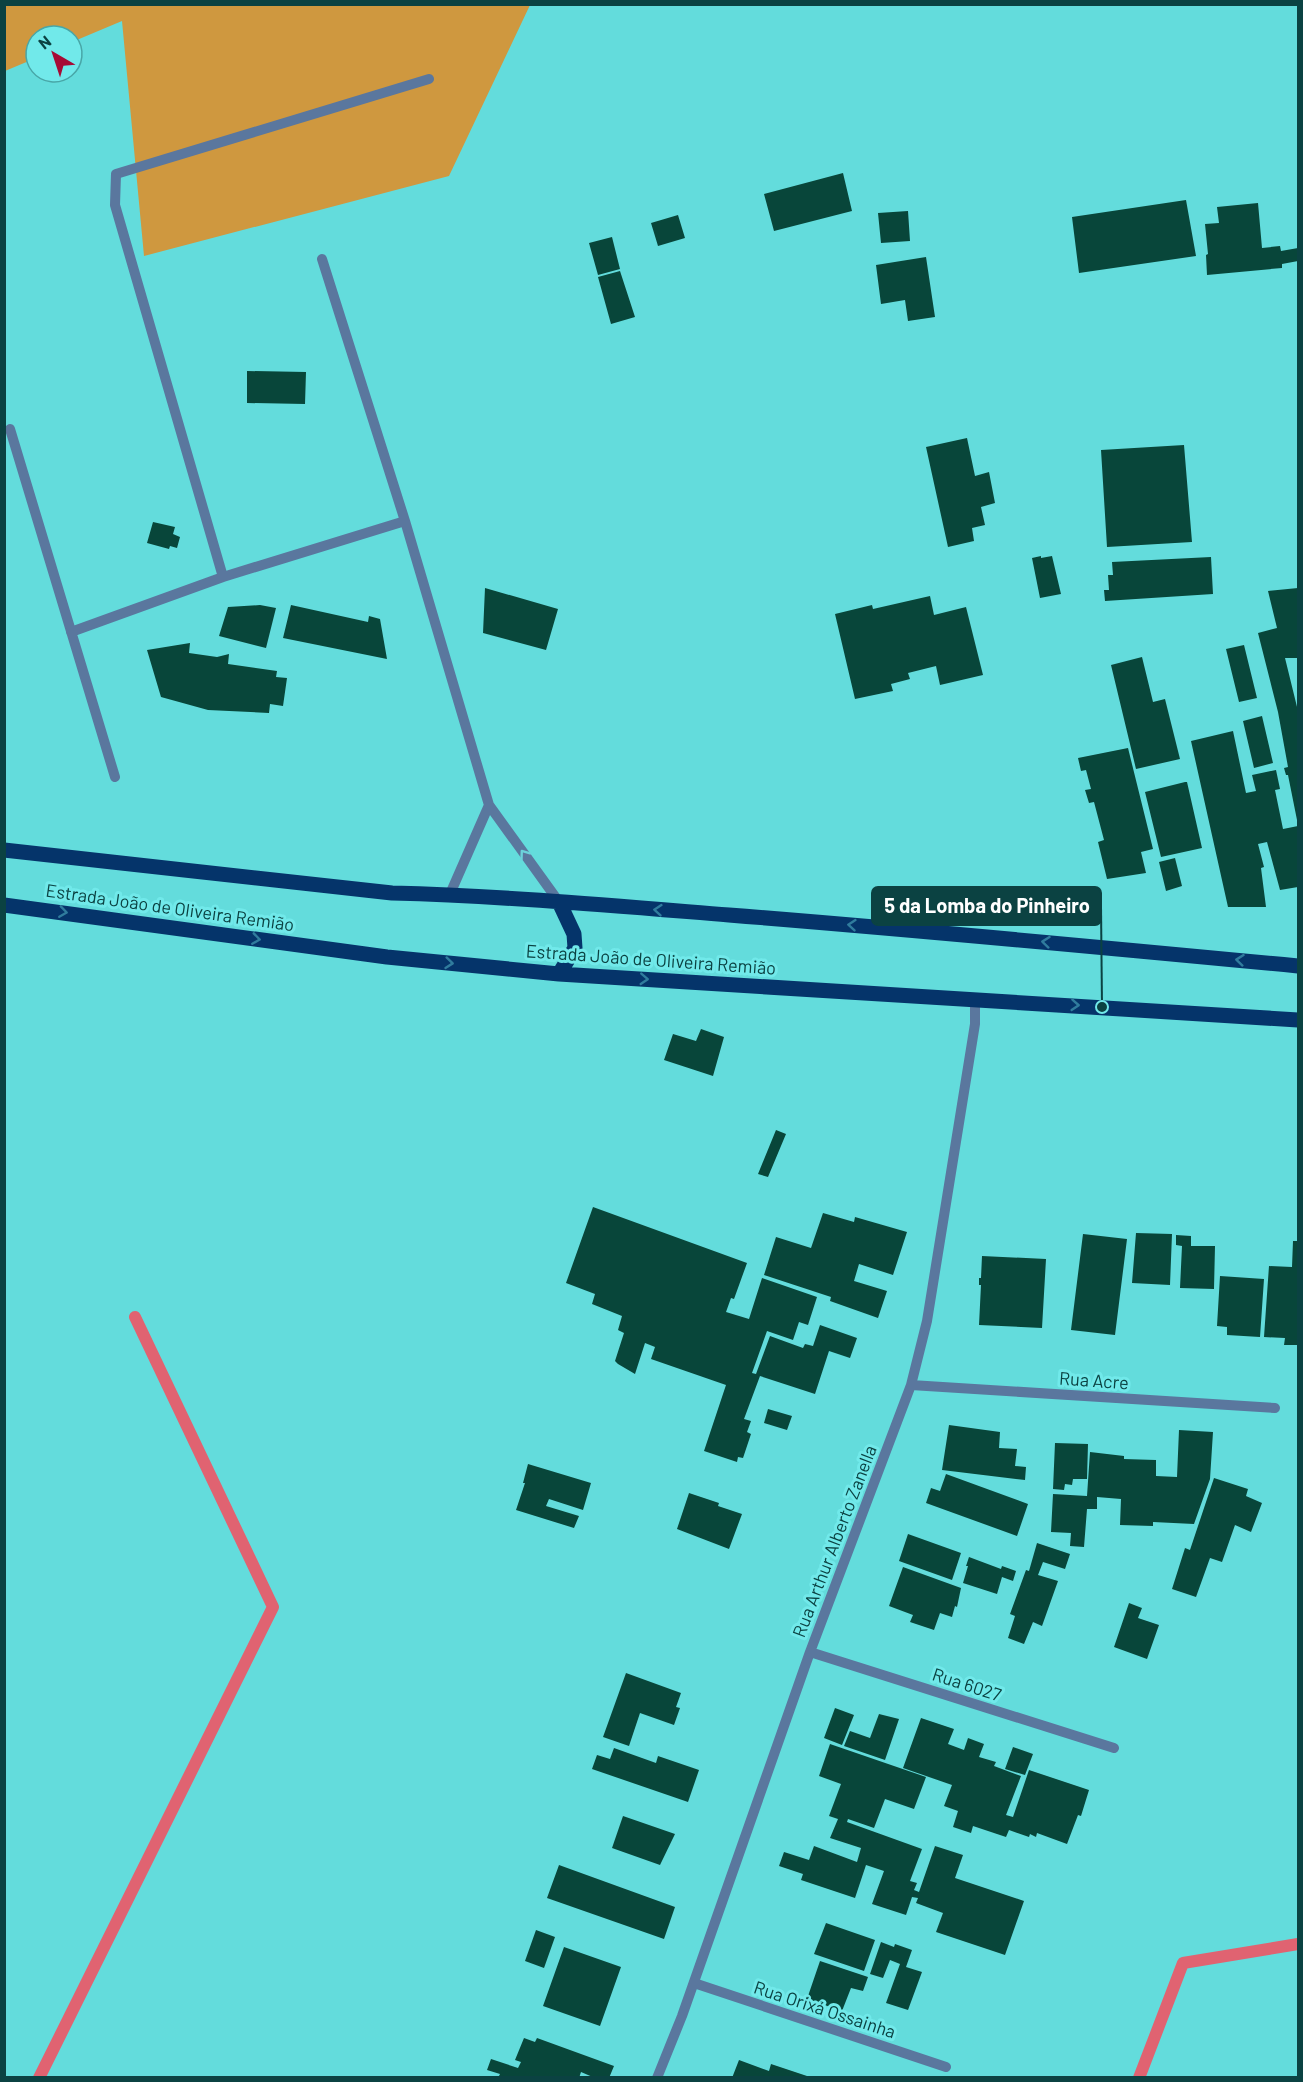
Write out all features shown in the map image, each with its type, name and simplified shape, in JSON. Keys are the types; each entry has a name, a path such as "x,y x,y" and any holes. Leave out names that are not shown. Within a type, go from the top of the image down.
{"main road":[{"name":"Estrada João de Oliveira Remião","path":"4,850 392,893 450,894 976,935 1299,966"},
{"path":"559,902 574,934 575,948 559,974"},
{"name":"Estrada João de Oliveira Remião","path":"4,905 387,957 559,974 975,998 1299,1020"}],"street":[{"path":"223,577 115,205 116,174 429,79"},
{"path":"322,259 405,521 489,806 559,902"},
{"path":"10,429 115,777"},
{"path":"71,632 223,577 405,521"},
{"path":"450,894 489,806"},
{"name":"Rua Arthur Alberto Zanella","path":"657,2078 694,1983 810,1652 911,1384 928,1310 975,1024 975,998"},
{"name":"Rua Acre","path":"911,1384 1275,1408"},
{"name":"Rua 6027","path":"810,1652 1114,1749"},
{"name":"Rua Orixá Ossainha","path":"694,1983 946,2067"}],"shaded area":[{"path":"5,5 530,5 449,176 144,256 122,21 84,37 84,24 24,24 24,63 5,71"}],"building":[{"path":"843,173 852,211 774,231 764,194"},
{"path":"1186,200 1196,256 1079,273 1072,217"},
{"path":"1258,203 1262,248 1280,246 1281,251 1298,248 1298,261 1282,264 1282,268 1207,275 1206,255 1208,254 1205,224 1219,223 1217,207"},
{"path":"908,211 910,241 881,243 878,213"},
{"path":"678,215 685,238 658,246 651,223"},
{"path":"612,237 620,269 598,275 589,243"},
{"path":"926,257 935,317 908,321 905,300 881,304 876,265"},
{"path":"620,271 635,317 611,324 598,277"},
{"path":"247,371 306,372 305,404 247,403"},
{"path":"967,438 975,476 989,472 995,503 981,507 985,525 972,528 974,541 948,547 926,447"},
{"path":"1184,445 1192,542 1107,547 1101,450"},
{"path":"153,522 175,527 173,534 180,537 177,548 170,546 169,549 147,543"},
{"path":"1041,556 1041,558 1052,556 1061,594 1040,598 1032,558"},
{"path":"1211,557 1213,594 1105,601 1104,590 1109,590 1108,575 1113,575 1112,562"},
{"path":"485,588 558,609 546,650 483,633"},
{"path":"1298,588 1298,658 1285,658 1298,711 1297,820 1288,775 1284,768 1288,767 1278,712 1258,633 1277,628 1268,591"},
{"path":"930,596 934,615 966,607 983,675 940,685 936,666 908,673 910,679 891,684 893,691 855,699 835,614 872,605 873,609"},
{"path":"260,605 276,608 266,648 219,636 228,607"},
{"path":"291,605 368,622 369,616 380,619 387,659 283,638"},
{"path":"190,643 189,653 217,657 229,654 228,664 277,671 276,677 287,678 283,706 270,704 269,713 208,710 161,697 147,650"},
{"path":"1244,645 1257,698 1239,702 1226,649"},
{"path":"1142,657 1153,702 1165,699 1180,759 1136,769 1111,665"},
{"path":"1262,716 1273,763 1254,768 1243,721"},
{"path":"1233,731 1246,793 1256,791 1252,775 1276,770 1280,789 1275,790 1283,829 1298,826 1298,887 1280,890 1267,842 1258,844 1264,867 1261,868 1266,907 1228,907 1191,741"},
{"path":"1128,748 1153,849 1141,852 1146,873 1107,879 1098,842 1104,840 1094,802 1089,803 1085,790 1091,789 1086,770 1081,771 1078,758"},
{"path":"1187,782 1202,848 1161,857 1145,792"},
{"path":"1175,858 1182,886 1166,891 1159,862"},
{"path":"701,1029 724,1037 713,1076 664,1060 673,1034 696,1041"},
{"path":"776,1130 786,1134 768,1177 758,1174"},
{"path":"593,1207 747,1263 734,1299 731,1298 726,1312 749,1319 762,1278 817,1297 808,1325 799,1322 793,1340 767,1331 752,1373 756,1374 770,1336 803,1348 805,1344 813,1346 820,1325 857,1338 850,1358 829,1351 815,1394 760,1376 744,1419 751,1421 747,1432 751,1434 743,1458 738,1457 737,1462 704,1451 726,1385 651,1359 655,1347 645,1343 635,1374 618,1364 615,1361 624,1333 618,1330 622,1316 592,1304 595,1294 566,1283"},
{"path":"823,1213 854,1222 855,1217 907,1232 893,1275 859,1264 854,1281 887,1291 878,1318 830,1301 831,1297 764,1275 776,1237 811,1248"},
{"path":"1136,1233 1172,1234 1170,1285 1132,1283"},
{"path":"1083,1234 1127,1239 1115,1335 1071,1330"},
{"path":"1176,1235 1191,1236 1191,1246 1215,1246 1214,1289 1180,1288 1182,1246 1176,1245"},
{"path":"1293,1241 1298,1241 1298,1345 1284,1345 1285,1338 1264,1337 1269,1266 1292,1267"},
{"path":"982,1256 1046,1259 1042,1328 979,1325 981,1285 979,1285 979,1278 981,1278"},
{"path":"1220,1276 1264,1279 1260,1337 1227,1335 1227,1327 1217,1326"},
{"path":"768,1409 792,1416 787,1430 764,1423"},
{"path":"949,1425 1000,1432 999,1448 1017,1449 1015,1466 1026,1467 1025,1480 942,1470"},
{"path":"1179,1430 1213,1432 1210,1479 1194,1524 1153,1522 1153,1526 1120,1525 1121,1499 1097,1497 1097,1509 1087,1509 1084,1547 1070,1546 1071,1533 1051,1532 1053,1494 1087,1496 1090,1452 1124,1456 1124,1459 1156,1460 1156,1476 1177,1477"},
{"path":"1055,1443 1088,1444 1087,1479 1073,1479 1072,1485 1065,1484 1064,1490 1053,1489"},
{"path":"528,1464 591,1483 583,1510 549,1499 546,1506 579,1516 574,1528 516,1510 525,1483 523,1483"},
{"path":"946,1474 1028,1504 1017,1536 926,1503 931,1488 940,1491"},
{"path":"1214,1478 1248,1489 1246,1496 1262,1503 1251,1532 1235,1525 1222,1562 1210,1558 1196,1597 1172,1589 1185,1548 1190,1550"},
{"path":"689,1493 742,1514 729,1549 677,1529"},
{"path":"908,1534 961,1553 952,1580 899,1561"},
{"path":"1037,1543 1070,1554 1065,1569 1043,1562 1038,1575 1058,1581 1042,1626 1033,1622 1024,1644 1008,1638 1015,1616 1010,1614 1026,1570 1029,1571"},
{"path":"969,1557 1001,1569 1002,1566 1016,1571 1013,1581 1002,1577 997,1594 963,1583"},
{"path":"903,1567 961,1588 957,1607 955,1606 952,1617 940,1613 934,1630 910,1622 913,1615 889,1606"},
{"path":"1129,1603 1142,1608 1138,1618 1159,1625 1147,1659 1114,1647"},
{"path":"626,1673 681,1693 676,1707 680,1708 674,1725 640,1713 629,1746 603,1737"},
{"path":"835,1708 854,1715 842,1745 824,1738"},
{"path":"879,1714 899,1719 885,1760 844,1746 850,1731 870,1738"},
{"path":"921,1718 954,1729 948,1744 964,1750 968,1738 984,1744 979,1757 996,1762 994,1766 1021,1776 1006,1815 1013,1817 1029,1770 1089,1790 1081,1816 1078,1815 1067,1844 1037,1833 1036,1837 1030,1834 1029,1837 1009,1830 1006,1837 973,1826 971,1833 953,1827 958,1811 944,1806 952,1785 903,1768"},
{"path":"830,1744 926,1777 914,1809 885,1799 874,1828 848,1819 847,1822 922,1849 910,1881 917,1883 914,1890 919,1892 935,1846 963,1855 955,1878 1024,1901 1005,1955 936,1932 943,1913 916,1903 918,1898 912,1897 906,1915 872,1904 884,1871 866,1865 855,1898 801,1880 803,1874 779,1866 784,1852 809,1860 814,1846 857,1862 861,1848 830,1838 838,1819 829,1816 841,1784 819,1776"},
{"path":"1013,1747 1033,1754 1025,1775 1005,1769"},
{"path":"614,1748 656,1763 658,1756 699,1770 688,1802 592,1769 597,1755 610,1759"},
{"path":"623,1816 675,1834 660,1865 612,1848"},
{"path":"559,1865 675,1907 664,1939 547,1898"},
{"path":"826,1923 875,1940 864,1971 814,1954"},
{"path":"536,1930 555,1937 544,1968 525,1961"},
{"path":"881,1942 912,1950 906,1967 922,1972 908,2010 886,2003 900,1964 890,1960 883,1978 870,1974"},
{"path":"564,1947 621,1967 600,2026 543,2006"},
{"path":"820,1961 868,1977 863,1991 851,1988 842,2011 807,1999"},
{"path":"524,2038 535,2042 537,2038 614,2066 609,2078 595,2078 581,2072 579,2078 540,2076 540,2078 498,2078 500,2074 487,2070 491,2059 518,2068 521,2062 515,2060"},
{"path":"739,2060 769,2071 771,2064 813,2078 732,2078"}],"waterway":[{"path":"39,2078 273,1607 135,1317"},
{"path":"1139,2078 1183,1963 1298,1944"}],"place":[{"name":"5 da Lomba do Pinheiro","path":"1102,1007"}]}
